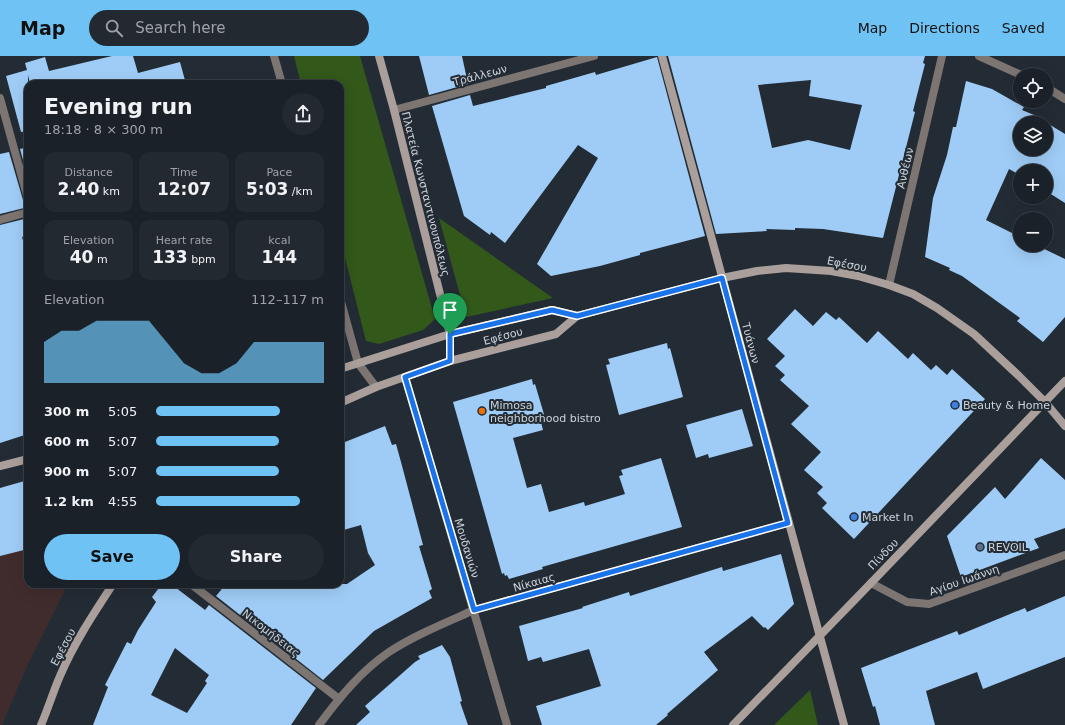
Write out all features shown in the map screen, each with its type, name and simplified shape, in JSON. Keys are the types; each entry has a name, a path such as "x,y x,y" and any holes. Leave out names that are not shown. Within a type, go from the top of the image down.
{"street":[{"path":"274,56 281,80"},
{"name":"Πλατεία Κωνσταντινουπόλεως","path":"379,56 450,334 450,361"},
{"name":"Τράλλεων","path":"394,110 594,56"},
{"name":"Τυάνων","path":"662,56 844,725"},
{"name":"Ανθέων","path":"889,285 942,56"},
{"path":"979,56 1013,71"},
{"path":"1053,91 1065,99"},
{"path":"0,98 24,184"},
{"path":"0,220 24,213"},
{"name":"Εφέσου","path":"344,401 376,387 450,361 556,334 577,316 722,278 757,271 800,268 831,271 889,285 913,294 937,308 974,334 1045,402 1065,426"},
{"name":"Εφέσου","path":"344,368 450,334 552,310 577,316"},
{"path":"344,312 358,363 376,387"},
{"name":"Μουδανιών","path":"405,377 507,725"},
{"name":"Πίνδου","path":"733,725 1065,380"},
{"path":"0,466 24,460"},
{"name":"Νίκαιας","path":"319,725 339,699 369,669 388,653 437,626 474,610 788,523"},
{"name":"Αγίου Ιωάννη","path":"871,583 907,602 929,604 1065,555"},
{"name":"Εφέσου","path":"41,725 60,675 88,623 111,588"},
{"name":"Νικομήδειας","path":"196,588 339,699"}],"shaded area":[{"path":"24,481 24,588 66,588 27,666 2,725 0,725 0,488"}],"green space":[{"path":"294,56 360,56 435,319 423,330 379,344 366,341 344,254 344,80 300,80"},
{"path":"439,218 553,298 466,317"},
{"path":"810,690 818,725 774,725"}],"building":[{"path":"112,56 133,56 138,73 180,62 185,80 29,80 28,75 28,80 24,80 24,132 21,132 6,76 27,70 25,63 45,57 49,71"},
{"path":"419,56 462,56 468,84 429,95"},
{"path":"668,56 925,56 923,63 925,64 913,111 915,112 883,238 823,229 795,228 795,230 766,229 767,231 716,234","holes":["811,80 809,96 862,105 850,150 808,140 772,148 758,85"]},
{"path":"657,57 705,236 640,253 640,255 600,266 551,276 537,264 598,158 578,145 505,243 491,232 490,235 464,216 432,106 470,95 473,106 546,88 546,86 595,72 596,75"},
{"path":"966,81 992,89 1013,101 1013,108 1023,108 1022,110 1036,116 1013,116 1013,156 1053,156 1053,127 1065,134 1065,203 1053,195 1053,164 1013,164 1013,171 1009,169 986,220 1013,234 1013,252 1050,252 1065,259 1065,317 1043,342 1017,321 1020,318 962,276 949,270 950,268 925,257 933,198 947,155 953,127 956,127"},
{"path":"24,148 24,164 20,149"},
{"path":"9,152 24,203 24,208 0,214 0,154"},
{"path":"24,219 24,237 22,237 24,244 24,435 0,443 0,225"},
{"path":"795,309 813,326 826,312 836,320 839,317 867,343 878,331 908,359 913,353 931,370 936,365 947,375 952,369 985,399 854,539 822,508 827,503 817,493 823,487 804,470 821,452 791,424 809,406 780,380 785,375 775,366 785,356 767,339"},
{"path":"667,343 668,349 670,348 683,397 619,415 606,365 610,364 608,359"},
{"path":"532,379 533,385 535,384 546,421 541,422 543,430 513,438 527,488 541,484 549,512 584,502 585,506 625,494 619,476 623,475 621,470 661,458 682,527 542,567 543,569 509,579 507,575 505,576 504,573 502,574 453,402"},
{"path":"742,409 753,446 709,458 708,454 696,458 686,425"},
{"path":"385,426 392,445 396,444 423,545 419,546 432,589 429,591 432,598 374,631 323,680 216,596 223,588 344,588 344,584 347,584 375,565 368,553 361,525 344,530 344,442"},
{"path":"1041,458 1065,480 1065,528 1034,539 1039,548 961,577 947,536 995,487 1005,499"},
{"path":"24,481 24,550 0,556 0,488"},
{"path":"781,554 794,604 768,630 752,616 704,652 718,670 656,725 542,725 536,706 601,686 589,649 543,662 541,657 528,661 519,626 583,608 582,607 629,592 630,596 722,567 723,571"},
{"path":"159,588 176,588 205,610 209,605 316,688 291,725 93,725 108,687 105,685 127,642 131,644 156,602 152,597","holes":["175,648 209,675 205,681 207,683 187,713 151,695"]},
{"path":"1065,596 1065,657 983,689 977,672 926,691 935,725 880,725 875,706 873,707 861,668 957,631 959,635 1025,608 1027,612"},
{"path":"442,645 450,657 462,701 460,702 468,725 356,725 370,712 365,706 420,659 418,656"}],"place":[{"name":"Beauty & Home","path":"955,405"},
{"name":"Mimosa neighborhood bistro","path":"482,411"},
{"name":"Market In","path":"854,517"},
{"name":"REVOIL","path":"980,547"}],"route":[{"path":"722,278 788,523 474,610 405,377 450,361 450,334 552,310 577,316 722,278"}]}
